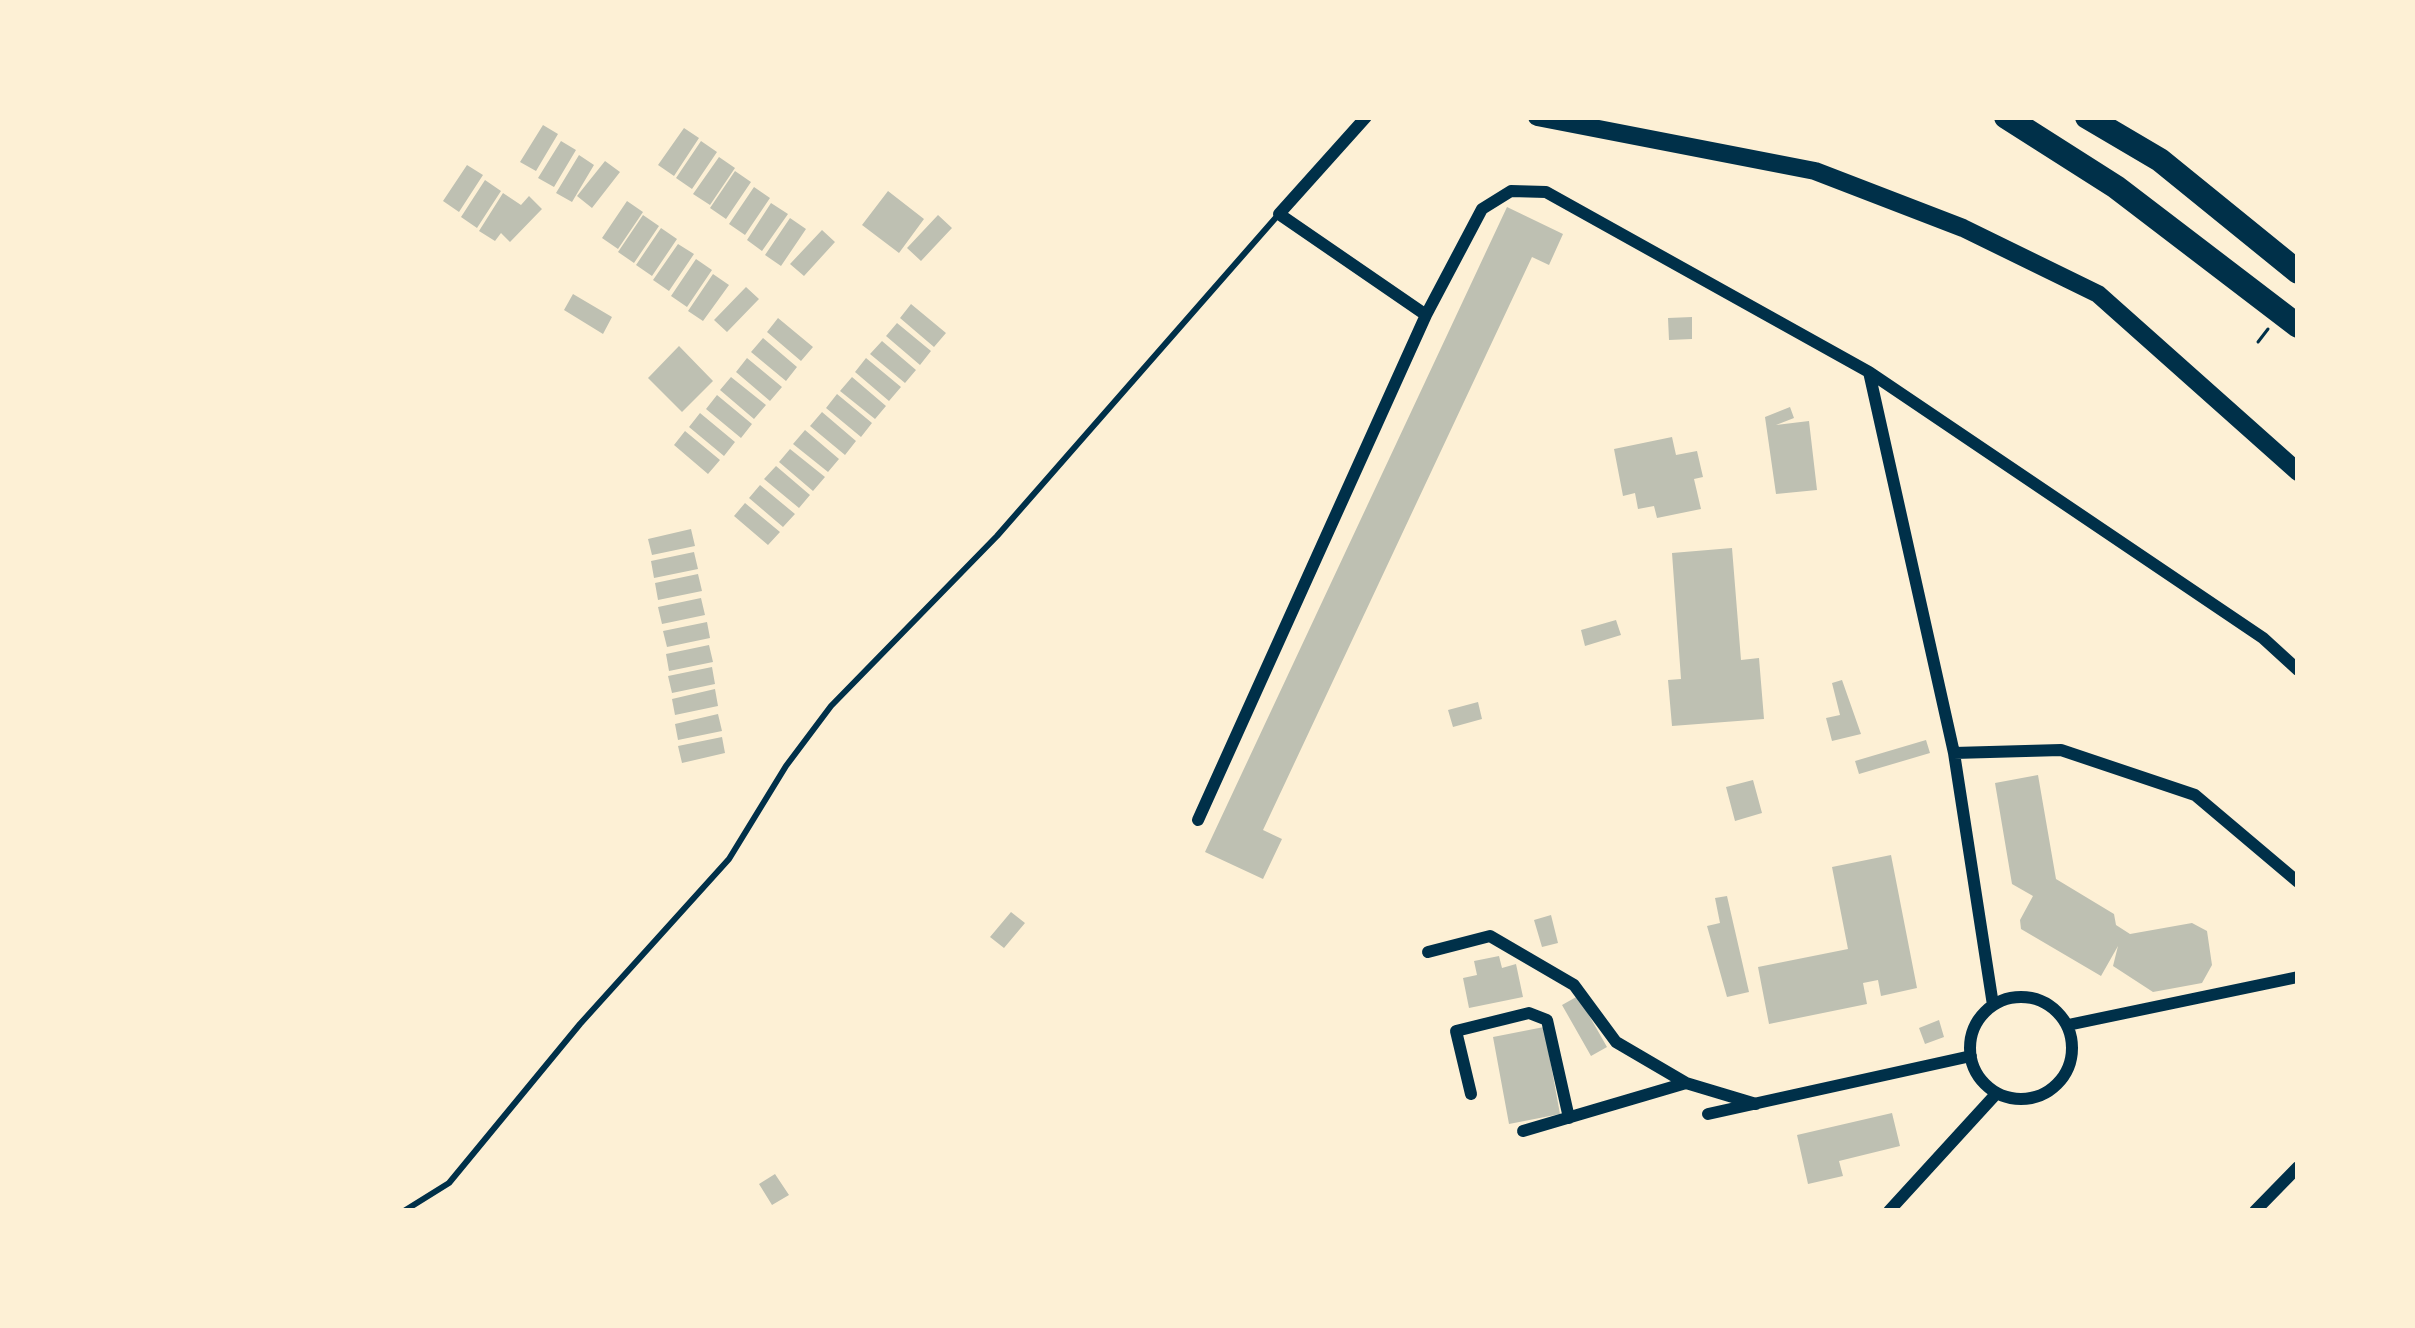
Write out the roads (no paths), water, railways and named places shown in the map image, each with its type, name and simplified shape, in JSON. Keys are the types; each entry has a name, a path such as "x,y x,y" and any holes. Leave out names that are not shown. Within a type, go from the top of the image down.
{"highway":[{"path":"2006,117 2116,187 2298,326"},
{"path":"2087,117 2160,160 2298,272"}],"main road":[{"path":"1537,117 1815,171 1964,228 2098,294 2298,472"}],"street":[{"path":"1366,117 1279,214 1426,315"},
{"path":"1198,820 1426,315 1481,209 1511,191 1528,189 1562,200 1869,372 2263,638 2298,670"},
{"path":"1869,372 1954,753 1993,1005"},
{"path":"1954,753 2061,750 2195,795 2298,882"},
{"path":"1428,952 1490,936 1574,985 1616,1042 1686,1082 1756,1104"},
{"path":"2068,1025 2298,977"},
{"path":"2027,997 2044,1001 2068,1025 2072,1057 2057,1086 2028,1100 1996,1094 1982,1082 1971,1056 1972,1033 1993,1005 2027,997"},
{"path":"1471,1094 1456,1030 1529,1013 1546,1020 1569,1118"},
{"path":"1708,1114 1971,1056"},
{"path":"1523,1131 1686,1082"},
{"path":"1889,1211 1996,1094"},
{"path":"2254,1211 2298,1167"}],"lane":[{"path":"404,1211 448,1184 580,1024 729,859 786,766 831,706 997,536 1279,214"}]}
